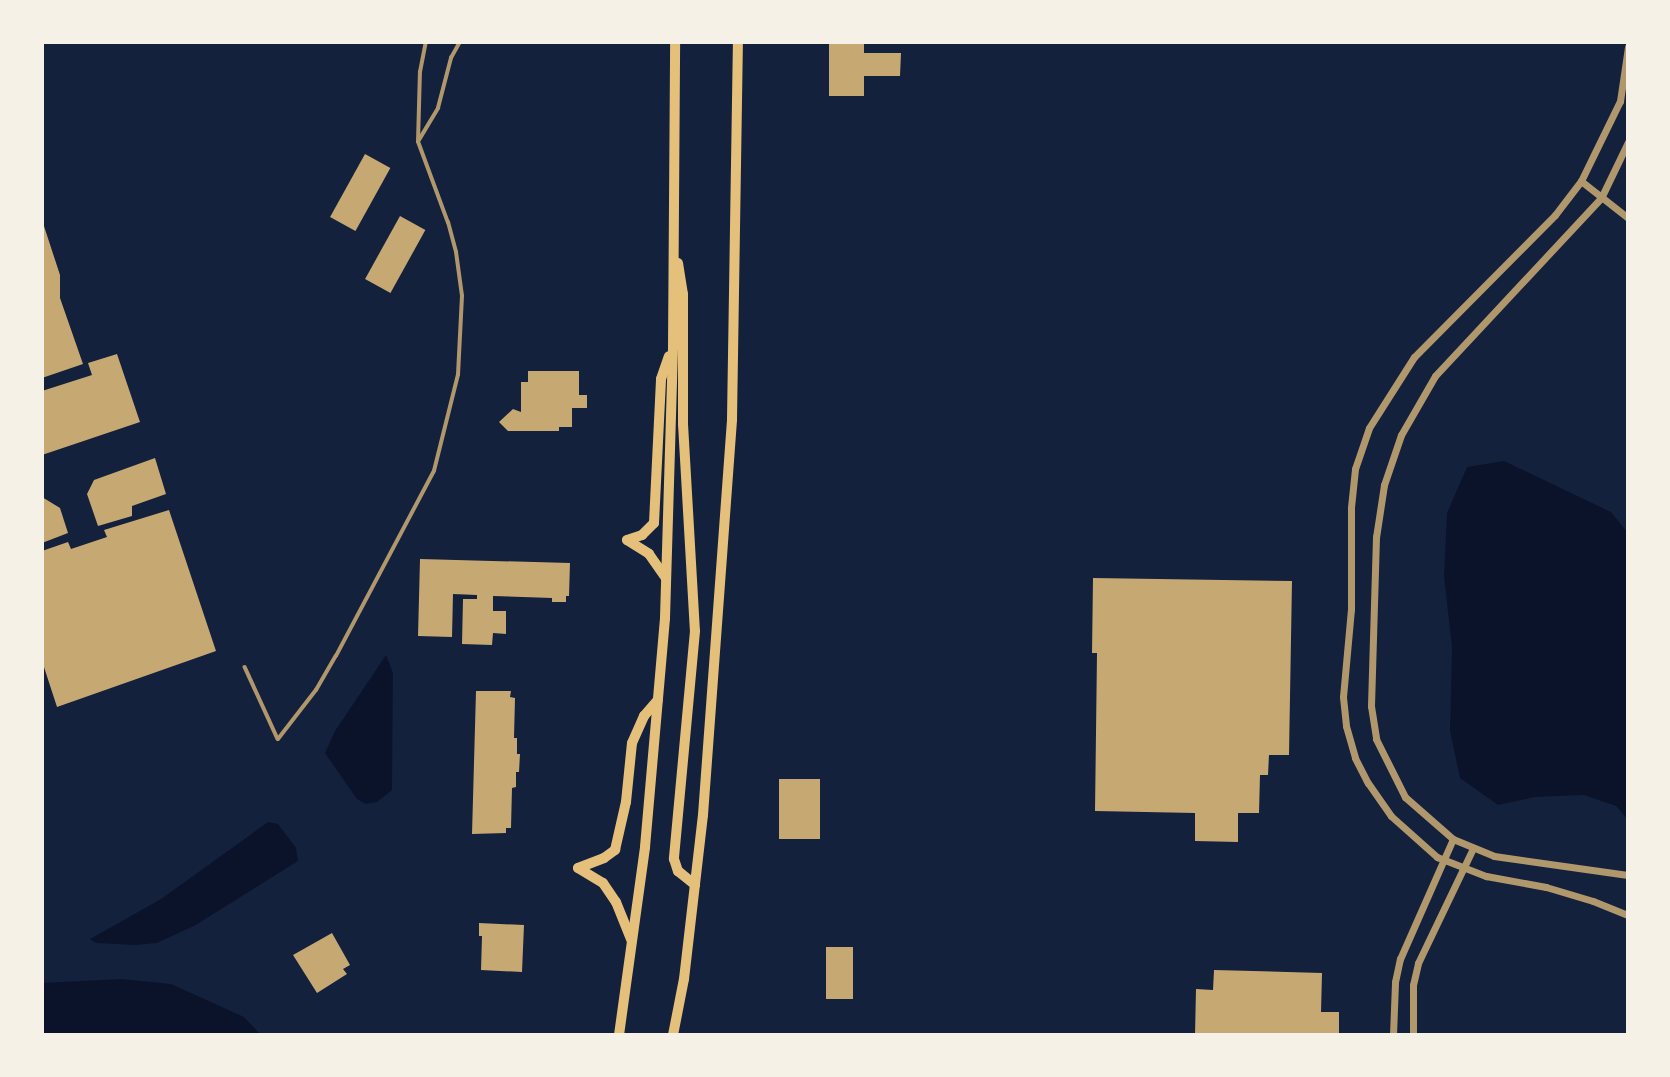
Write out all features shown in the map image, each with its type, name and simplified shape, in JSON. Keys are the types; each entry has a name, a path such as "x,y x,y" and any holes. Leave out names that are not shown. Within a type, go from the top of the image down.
{"main road":[{"path":"619,1035 645,847 666,578 673,347 675,42"},
{"path":"673,1035 684,979 703,815 732,419 738,42"},
{"path":"673,239 683,293 683,424 695,631 674,859 678,871 695,885"},
{"path":"666,578 649,554 627,540 642,535 654,523 661,379 673,347"},
{"path":"632,942 616,902 603,883 578,868 604,858 615,850 626,803 632,743 644,716 658,700"}],"street":[{"path":"1628,47 1620,100 1581,181 1555,215 1414,357 1368,428 1355,469 1351,508 1351,609 1344,668 1346,726 1354,758 1391,816 1443,861 1464,869 1570,894 1628,915"},
{"path":"1628,142 1601,198 1436,376 1401,435 1384,485 1376,537 1371,706 1376,739 1390,773 1405,797 1452,839 1518,861 1628,875"},
{"path":"1581,181 1628,218"},
{"path":"1393,1035 1395,982 1400,959 1452,839"},
{"path":"1413,1035 1413,985 1418,963 1473,848"}],"lane":[{"path":"245,667 278,739 309,699 336,656 434,471 458,375 462,296 456,251 446,215 418,142 421,72 426,42"},
{"path":"418,142 438,108 451,58 460,42"}],"water":[{"path":"1504,461 1611,512 1628,533 1628,820 1616,806 1584,795 1535,797 1498,805 1460,778 1450,731 1452,647 1444,577 1447,513 1467,467"},
{"path":"386,655 393,673 392,790 377,802 366,804 357,799 325,753 335,731"},
{"path":"268,822 278,824 296,848 298,861 194,926 157,943 96,943 90,939 161,899"},
{"path":"121,979 171,984 244,1017 261,1035 42,1035 42,983"}],"building":[{"path":"829,42 864,42 864,53 901,53 900,76 864,76 864,96 829,96"},
{"path":"365,154 390,168 355,231 330,217"},
{"path":"400,216 425,230 390,293 365,279"},
{"path":"42,220 60,275 60,298 83,364 42,378"},
{"path":"117,354 140,422 42,455 42,391 92,375 88,363"},
{"path":"528,371 579,371 579,395 587,395 587,408 572,408 572,427 559,427 559,431 508,431 499,422 513,409 521,412 521,382 528,382"},
{"path":"155,458 166,494 132,506 132,516 98,526 87,494 94,480"},
{"path":"42,497 60,508 68,533 42,543"},
{"path":"169,510 216,651 57,707 42,661 42,551 68,542 71,549 107,537 104,530"},
{"path":"420,559 570,563 569,596 566,596 566,602 552,602 552,598 493,596 493,611 506,611 506,634 493,633 492,645 462,644 463,599 477,599 477,595 453,594 452,637 418,636"},
{"path":"1093,578 1292,581 1289,755 1269,755 1268,775 1260,775 1259,813 1238,813 1238,842 1195,841 1195,813 1095,811 1097,653 1092,653"},
{"path":"476,691 511,691 510,697 515,698 514,738 517,738 517,754 520,754 519,772 516,772 516,787 512,788 511,828 506,828 506,833 472,834"},
{"path":"779,779 820,779 820,839 779,839"},
{"path":"479,923 524,925 522,972 481,970 482,936 479,936"},
{"path":"332,933 350,965 343,969 347,974 317,993 293,955"},
{"path":"826,947 853,947 853,999 826,999"},
{"path":"1214,970 1322,973 1321,1012 1339,1012 1339,1035 1195,1035 1196,989 1213,990"}]}
